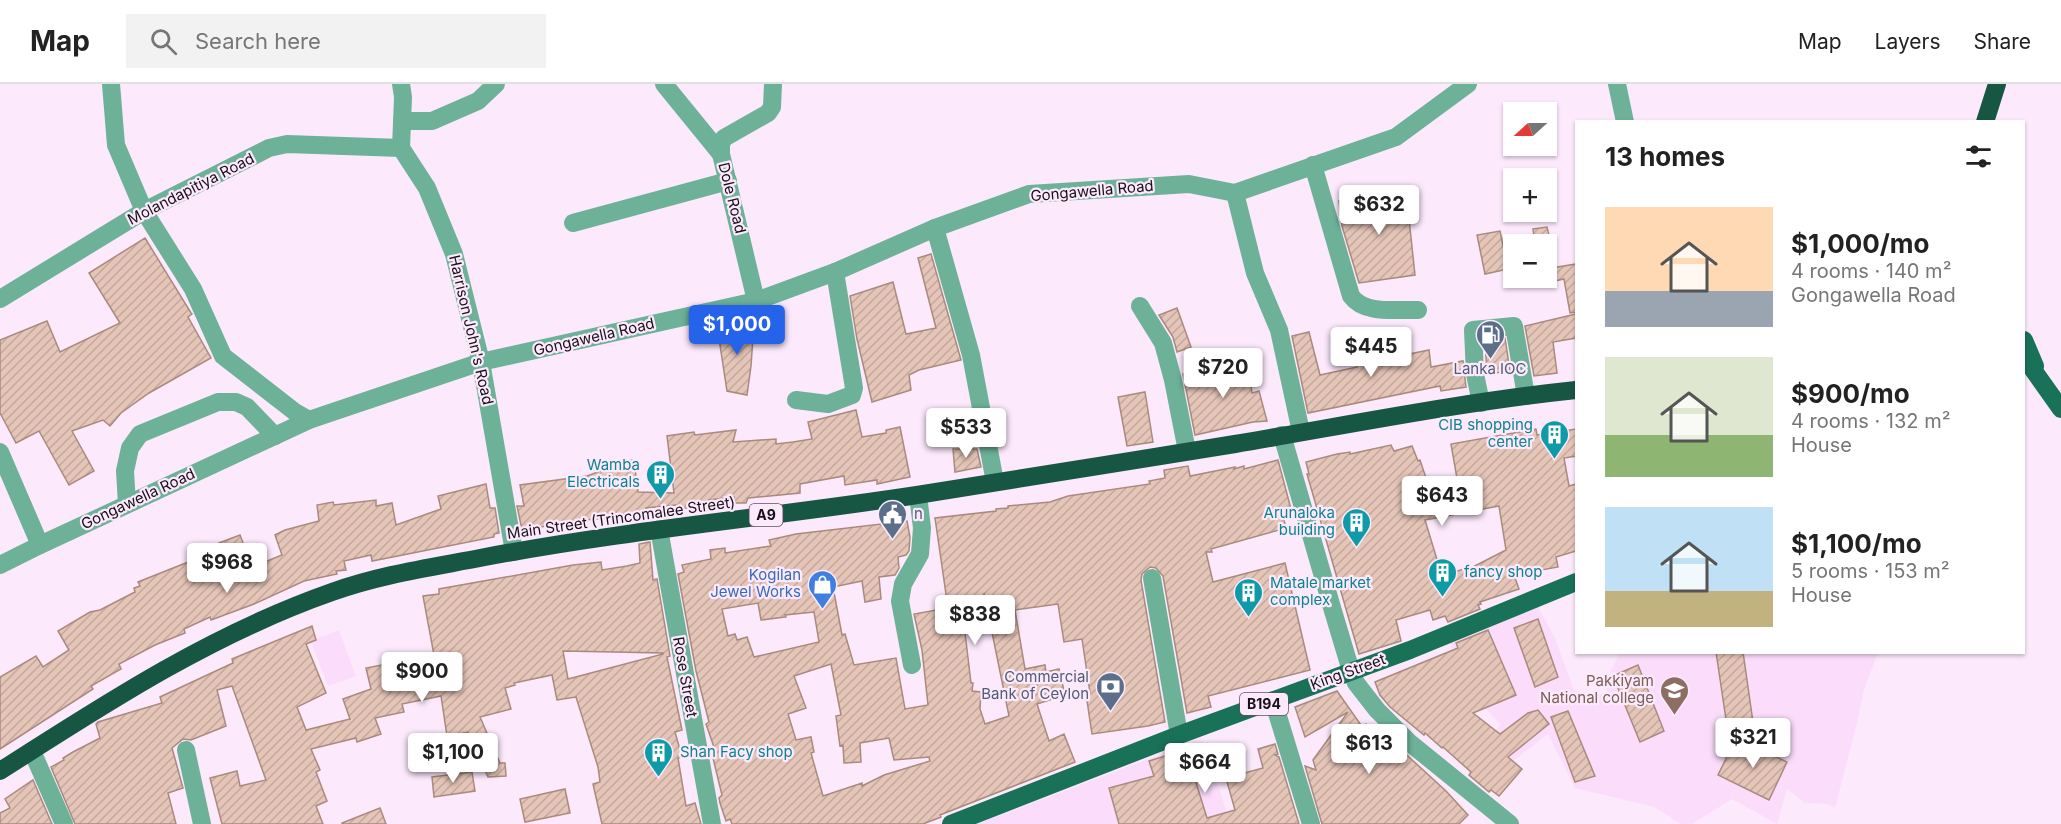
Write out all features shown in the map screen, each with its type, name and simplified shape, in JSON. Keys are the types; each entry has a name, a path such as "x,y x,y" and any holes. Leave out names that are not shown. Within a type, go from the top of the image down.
{"highway":[{"path":"1986,120 1997,84"},
{"name":"Main Street (Trincomalee Street)","path":"0,771 147,678 227,635 285,609 362,583 514,552 659,529 918,495 1481,403 1575,390"}],"main road":[{"path":"2025,341 2043,384"},
{"path":"2025,358 2061,409"},
{"name":"King Street","path":"951,824 1179,735 1467,628 1575,582"}],"street":[{"path":"111,84 116,145 144,210 193,289 223,356 295,412 309,420"},
{"path":"401,84 403,97 401,148"},
{"path":"402,121 432,121 478,101 496,84"},
{"path":"664,84 721,154"},
{"name":"Dole Road","path":"756,301 721,154 721,144 724,138 768,113 772,107 772,84"},
{"path":"1301,432 1279,330 1255,273 1235,193 1396,137 1468,84"},
{"path":"1617,84 1625,120"},
{"name":"Molandapitiya Road","path":"0,299 144,210 269,148 287,144 401,148"},
{"name":"Harrison John's Road","path":"401,148 427,188 454,254 482,362 514,552"},
{"path":"1313,165 1351,296 1356,303 1365,308 1418,310"},
{"path":"573,223 728,181"},
{"name":"Gongawella Road","path":"0,565 40,544 309,420 482,362 756,301 835,272 935,228 1029,194 1189,184 1235,193"},
{"path":"935,228 971,355 995,482"},
{"path":"796,400 828,404 852,395 854,388 835,272"},
{"path":"1140,306 1163,343 1187,451"},
{"path":"1481,403 1475,374 1473,330 1514,326 1526,396"},
{"path":"127,504 125,471 130,448 140,434 218,402 236,402 247,407 275,436"},
{"path":"1282,435 1351,671 1365,696 1394,728 1510,824"},
{"path":"0,452 40,544"},
{"path":"912,665 900,601 903,584 920,554 921,528 918,495"},
{"name":"Rose Street","path":"659,529 712,824"},
{"path":"1152,578 1179,735"},
{"path":"1273,700 1311,824"},
{"path":"186,750 202,824"},
{"path":"32,751 64,824"}],"shaded area":[{"name":"Pakkiyam National college","path":"1538,607 1554,636 1574,690 1590,696 1606,693 1611,670 1619,654 1878,654 1864,689 1835,808 1827,804 1805,803 1787,789 1777,824 1732,799 1692,824 1681,824 1654,807 1575,788 1548,734 1500,771 1474,749 1501,725 1484,707 1448,640"},
{"path":"339,630 356,676 328,686 311,641"},
{"path":"1198,740 1206,743 1230,824 977,824"}],"building":[{"path":"1406,191 1415,275 1359,283 1342,226 1339,201"},
{"path":"1547,227 1549,234 1534,234 1533,229"},
{"path":"1500,231 1503,245 1503,270 1485,274 1477,235"},
{"path":"145,238 192,314 188,317 211,358 149,393 121,413 110,426 103,420 72,431 94,471 69,485 39,431 16,443 0,413 0,340 47,321 60,352 120,323 89,273"},
{"path":"931,254 961,360 919,370 909,375 911,390 872,402 857,339 850,296 893,282 906,334 936,328 918,258"},
{"path":"1575,264 1575,312 1570,313 1564,279 1557,281 1557,267"},
{"path":"1177,308 1191,347 1177,352 1173,337 1159,315"},
{"path":"1575,314 1575,338 1553,342 1557,373 1534,376 1525,326"},
{"path":"754,324 747,395 727,391 718,332 732,325"},
{"path":"1309,332 1320,375 1429,350 1431,367 1463,361 1466,387 1441,391 1440,386 1308,413 1292,336"},
{"path":"1505,338 1510,371 1487,374 1485,340"},
{"path":"1248,363 1252,393 1259,391 1267,421 1195,435 1183,374 1201,370 1201,374"},
{"path":"1145,392 1153,442 1127,446 1118,397"},
{"path":"856,410 862,437 886,433 886,430 900,427 910,477 877,484 877,480 845,485 844,476 800,484 800,493 748,498 746,503 735,503 734,497 709,500 703,503 704,506 677,509 676,505 646,508 647,514 585,520 522,530 517,506 524,506 520,485 587,476 609,468 608,463 634,460 638,492 674,493 667,436 736,430 733,442 776,439 776,444 793,442 812,439 808,422"},
{"path":"1536,429 1537,435 1575,429 1575,456 1564,458 1569,486 1575,484 1575,551 1556,557 1558,567 1514,575 1519,589 1480,602 1481,604 1478,605 1480,609 1448,622 1445,616 1433,620 1430,610 1396,620 1401,641 1359,654 1307,474 1309,474 1306,462 1391,445 1394,451 1412,446 1418,461 1420,460 1431,493 1459,490 1451,444","holes":["1499,506 1506,550 1467,570 1467,568 1442,576 1425,520"]},
{"path":"953,449 977,449 981,467 955,472"},
{"path":"1278,460 1291,509 1282,512 1286,528 1206,552 1213,582 1285,563 1310,670 1208,696 1211,707 1187,713 1163,576 1156,568 1150,567 1142,574 1141,580 1165,722 1092,734 1086,694 1090,693 1082,639 1064,642 1058,604 1015,610 1025,669 1045,665 1046,672 1059,669 1065,695 1037,704 1049,741 1064,734 1075,762 940,815 941,817 923,824 732,824 730,819 726,821 720,803 719,798 722,795 712,754 716,753 706,724 709,722 696,671 678,574 684,572 682,565 711,559 710,550 725,548 725,553 771,546 769,540 796,534 907,521 910,537 909,551 906,555 898,557 899,568 895,575 879,577 881,599 865,602 862,581 833,587 842,635 845,634 854,665 896,658 905,709 928,705 922,650 914,614 948,608 935,518 996,511 996,509 1008,508 1008,506 1050,502 1068,496 1150,484 1149,481 1165,478 1164,470 1188,466 1190,476 1235,467 1234,469 1244,466 1244,469","holes":["984,593 1009,716 985,724 980,709 981,692 972,691 973,683 971,683 964,624 980,623","758,603 761,620 814,612 819,642 754,657 747,637 737,640 735,634 728,636 722,609","831,664 841,715 836,716 840,746 843,745 844,763 861,762 860,743 889,738 894,760 929,757 930,761 884,775 862,786 862,783 823,796 811,753 814,752 811,737 796,740 788,714 806,708 794,676"]},
{"path":"486,484 490,508 495,508 499,533 494,534 494,537 372,561 371,555 344,561 346,570 336,571 337,574 304,581 254,604 211,620 210,617 184,629 185,633 155,645 119,664 121,669 91,686 93,689 0,749 0,677 36,656 43,667 69,650 58,631 90,612 100,610 135,592 134,588 140,586 138,582 221,549 219,543 240,535 252,567 282,555 275,535 319,521 317,505 376,500 376,506 392,503 396,525 441,509 438,496"},
{"path":"650,542 653,580 657,579 670,656 667,657 682,730 675,732 682,757 678,758 686,806 695,803 701,824 602,824 593,784 600,782 598,767 576,697 557,700 552,675 514,683 515,685 505,688 511,709 480,717 500,763 505,763 506,776 488,777 468,732 447,736 441,696 402,704 404,712 375,718 381,734 357,742 356,738 311,749 320,770 316,772 327,801 316,806 323,824 222,824 210,778 237,771 240,786 266,780 232,686 217,690 226,726 191,740 183,739 172,748 183,788 168,793 176,824 75,824 51,767 100,738 96,724 98,722 162,703 160,697 233,663 232,659 312,626 316,640 306,644 326,693 297,707 306,730 350,719 343,699 371,689 366,668 434,655 423,596 439,594 439,589 573,565 601,562 602,570 640,563 639,544","holes":["563,651 663,653 568,679"]},
{"name":"Pakkiyam National college","path":"1538,619 1558,677 1535,687 1514,628"},
{"path":"1488,630 1516,695 1473,713 1500,734 1528,713 1538,710 1549,724 1508,757 1522,769 1499,796 1491,790 1489,792 1469,775 1471,772 1443,747 1425,733 1424,735 1390,707 1380,695 1375,682 1458,648 1456,643"},
{"path":"1716,654 1743,654 1754,729 1728,733"},
{"path":"1638,665 1664,731 1640,742 1613,676"},
{"path":"1337,691 1363,728 1366,724 1402,758 1398,747 1446,791 1468,815 1459,824 1322,824 1305,766 1316,770 1313,760 1348,712 1305,737 1295,707"},
{"path":"1568,711 1595,776 1575,782 1551,717"},
{"path":"1736,738 1787,762 1769,800 1718,775"},
{"path":"1275,744 1278,754 1275,755 1279,757 1299,824 1119,824 1109,788 1154,776 1149,761 1197,746 1205,773 1194,776 1207,818 1235,810 1226,778 1263,768 1258,749"},
{"path":"472,772 475,791 434,797 432,777"},
{"path":"33,780 52,824 0,824 0,813 10,808 5,799"},
{"path":"565,789 570,813 525,822 520,799"},
{"path":"380,808 386,824 342,824 342,823"}],"place":[{"name":"Lanka IOC","path":"1490,360"},
{"name":"CIB shopping center","path":"1554,460"},
{"name":"Wamba Electricals","path":"661,500"},
{"name":"n","path":"893,540"},
{"name":"Arunaloka building","path":"1356,548"},
{"name":"fancy shop","path":"1443,598"},
{"name":"Kogilan Jewel Works","path":"822,610"},
{"name":"Matale market complex","path":"1249,618"},
{"name":"Commercial Bank of Ceylon","path":"1110,712"},
{"name":"Pakkiyam National college","path":"1675,716"},
{"name":"Shan Facy shop","path":"659,778"}]}
